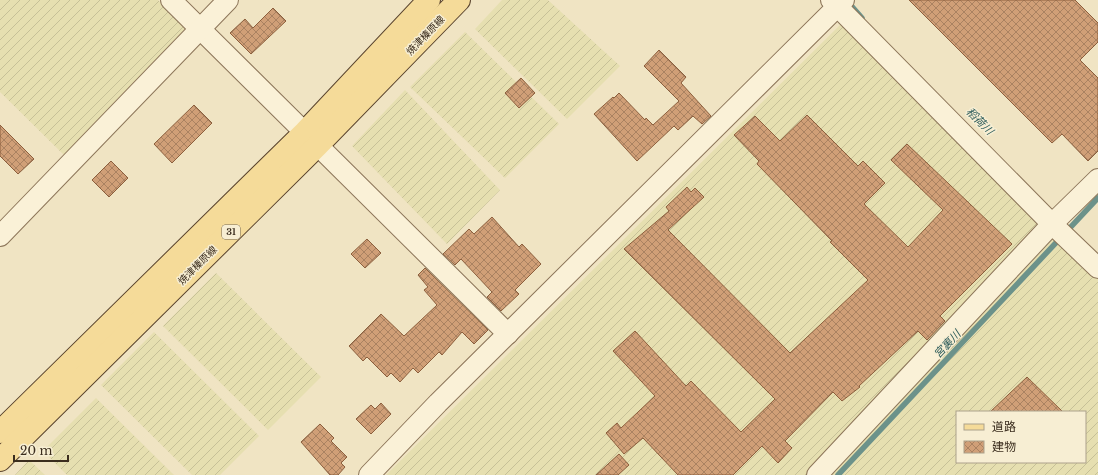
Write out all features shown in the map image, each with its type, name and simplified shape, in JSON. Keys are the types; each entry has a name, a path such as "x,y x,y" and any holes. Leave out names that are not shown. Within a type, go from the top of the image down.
{"main road":[{"name":"焼津榛原線","path":"0,460 312,138 429,0"},
{"name":"焼津榛原線","path":"0,432 459,0"}],"street":[{"path":"171,0 312,138 508,334"},
{"path":"0,236 228,0"},
{"path":"368,475 839,2 1053,225 1098,268"},
{"path":"817,475 1098,179"}],"shaded area":[{"path":"0,0 158,0 186,28 64,155 0,92"},
{"path":"502,0 548,0 620,66 567,119 475,29"},
{"path":"841,24 1098,279 1098,475 386,475"},
{"path":"465,32 559,124 505,178 410,87"},
{"path":"405,90 500,190 447,244 352,146"},
{"path":"216,273 321,377 268,430 163,326"},
{"path":"154,332 259,436 220,475 192,475 101,385"},
{"path":"96,398 174,475 67,475 43,451"},
{"path":"29,460 45,475 15,475"}],"building":[{"path":"909,0 1075,0 1098,23 1098,42 1080,60 1098,78 1098,151 1088,161 1062,134 1052,143"},
{"path":"273,8 286,21 251,54 230,33 245,19 253,28"},
{"path":"659,50 686,77 681,83 711,116 702,124 693,116 678,130 674,126 637,161 594,114 619,93 645,120 646,118 653,125 679,101 644,66"},
{"path":"521,78 535,93 519,108 505,93"},
{"path":"194,105 212,123 172,163 154,144"},
{"path":"807,115 858,166 863,161 885,183 864,204 908,247 943,210 891,160 907,144 1012,244 940,316 945,321 927,340 918,331 859,386 860,387 842,401 833,392 785,441 792,448 778,463 762,446 733,475 678,475 643,438 624,454 606,433 617,423 621,428 655,396 613,351 635,331 686,386 691,381 741,432 775,399 624,249 669,211 666,207 687,187 691,192 695,188 704,197 668,230 790,353 868,280 757,164 759,161 734,135 755,116 780,141"},
{"path":"0,125 34,159 18,174 0,156"},
{"path":"111,161 128,178 109,197 92,180"},
{"path":"492,217 519,247 522,244 541,264 515,290 519,294 501,311 487,297 492,292 461,259 455,265 443,254 469,229 474,234"},
{"path":"367,239 381,253 365,268 351,254"},
{"path":"425,268 488,330 474,344 462,332 442,355 439,352 418,373 413,368 400,382 391,373 387,377 367,357 363,361 349,346 381,314 404,336 437,305 424,290 428,287 418,275"},
{"path":"1027,377 1062,411 991,411"},
{"path":"381,403 391,414 371,434 356,419 371,405 375,409"},
{"path":"320,424 334,438 331,441 347,457 341,463 345,467 338,475 330,475 301,442"},
{"path":"619,454 629,465 618,475 596,475"}],"waterway":[{"name":"稻荷川","path":"848,2 862,18"},
{"name":"宮裏川","path":"838,475 1098,198"}]}
